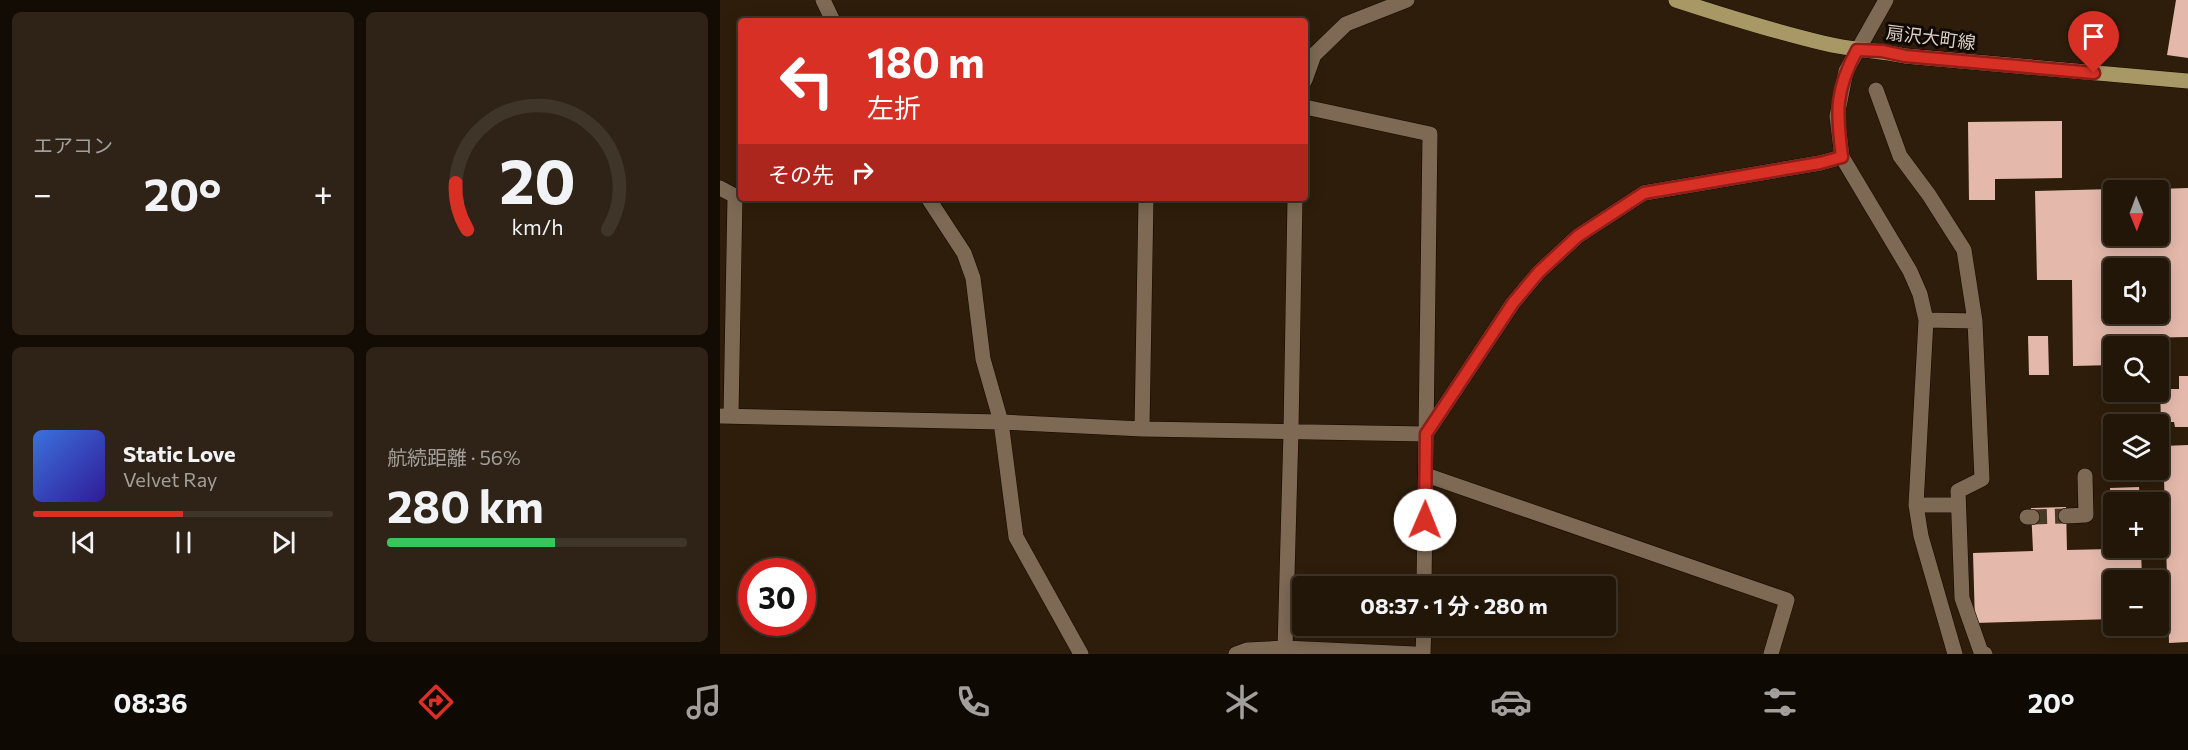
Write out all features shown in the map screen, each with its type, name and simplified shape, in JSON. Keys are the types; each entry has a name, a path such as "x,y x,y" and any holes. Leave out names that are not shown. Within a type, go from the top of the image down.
{"main road":[{"name":"扇沢大町線","path":"1676,0 1824,44 1857,50 2188,81"}],"street":[{"path":"824,0 832,18"},
{"path":"1308,72 1314,55 1346,24 1407,0"},
{"path":"1886,0 1846,71 1837,116 1842,157 1910,271 1920,294 1926,320 1916,505 1921,536 1955,654"},
{"path":"1876,90 1900,156 1929,195 1964,250 1975,321 1982,479 1958,491 1962,598 1980,652 1985,654"},
{"path":"1308,108 1430,134 1424,576"},
{"path":"1426,434 1513,303 1539,272 1586,230 1644,193 1820,163 1842,157"},
{"path":"720,188 735,196 725,416 1001,422 1142,429 1426,434"},
{"path":"930,201 964,253 973,278 983,359 1001,422 1016,537 1081,654"},
{"path":"1142,429 1146,201"},
{"path":"1285,648 1295,201"},
{"path":"1926,320 1975,321"},
{"path":"1426,475 1787,600 1771,654"},
{"path":"2066,516 2086,515 2085,476"},
{"path":"1916,505 1958,505"},
{"path":"1423,654 1424,636"},
{"path":"1236,654 1247,650 1285,648 1415,654"}],"building":[{"path":"2176,0 2188,0 2188,58 2167,55"},
{"path":"2062,121 2062,178 1995,179 1995,200 1969,200 1968,122"},
{"path":"2188,188 2188,337 2103,336 2103,365 2073,366 2072,280 2037,280 2035,191 2103,189 2103,246 2169,246 2169,189"},
{"path":"2028,336 2048,336 2049,375 2029,375"},
{"path":"2179,376 2188,376 2188,427 2175,427 2174,422 2169,422 2169,414 2161,414 2160,402 2169,402 2169,389 2179,389"},
{"path":"2188,445 2188,642 2169,643 2169,570 2167,570 2166,558 2169,558 2169,492 2164,492 2164,480 2169,480 2169,446"},
{"path":"2139,487 2139,492 2110,492 2110,488"},
{"path":"2066,507 2067,550 2103,549 2103,558 2141,558 2142,570 2103,570 2103,619 1975,623 1973,553 2033,551 2031,508"}],"tunnel":[{"path":"2032,517 2066,516"}],"route":[{"path":"1425,520 1426,434 1513,303 1539,272 1578,236 1644,193 1820,163 1842,157 1837,116 1846,71 1857,50 2094,73"}]}
